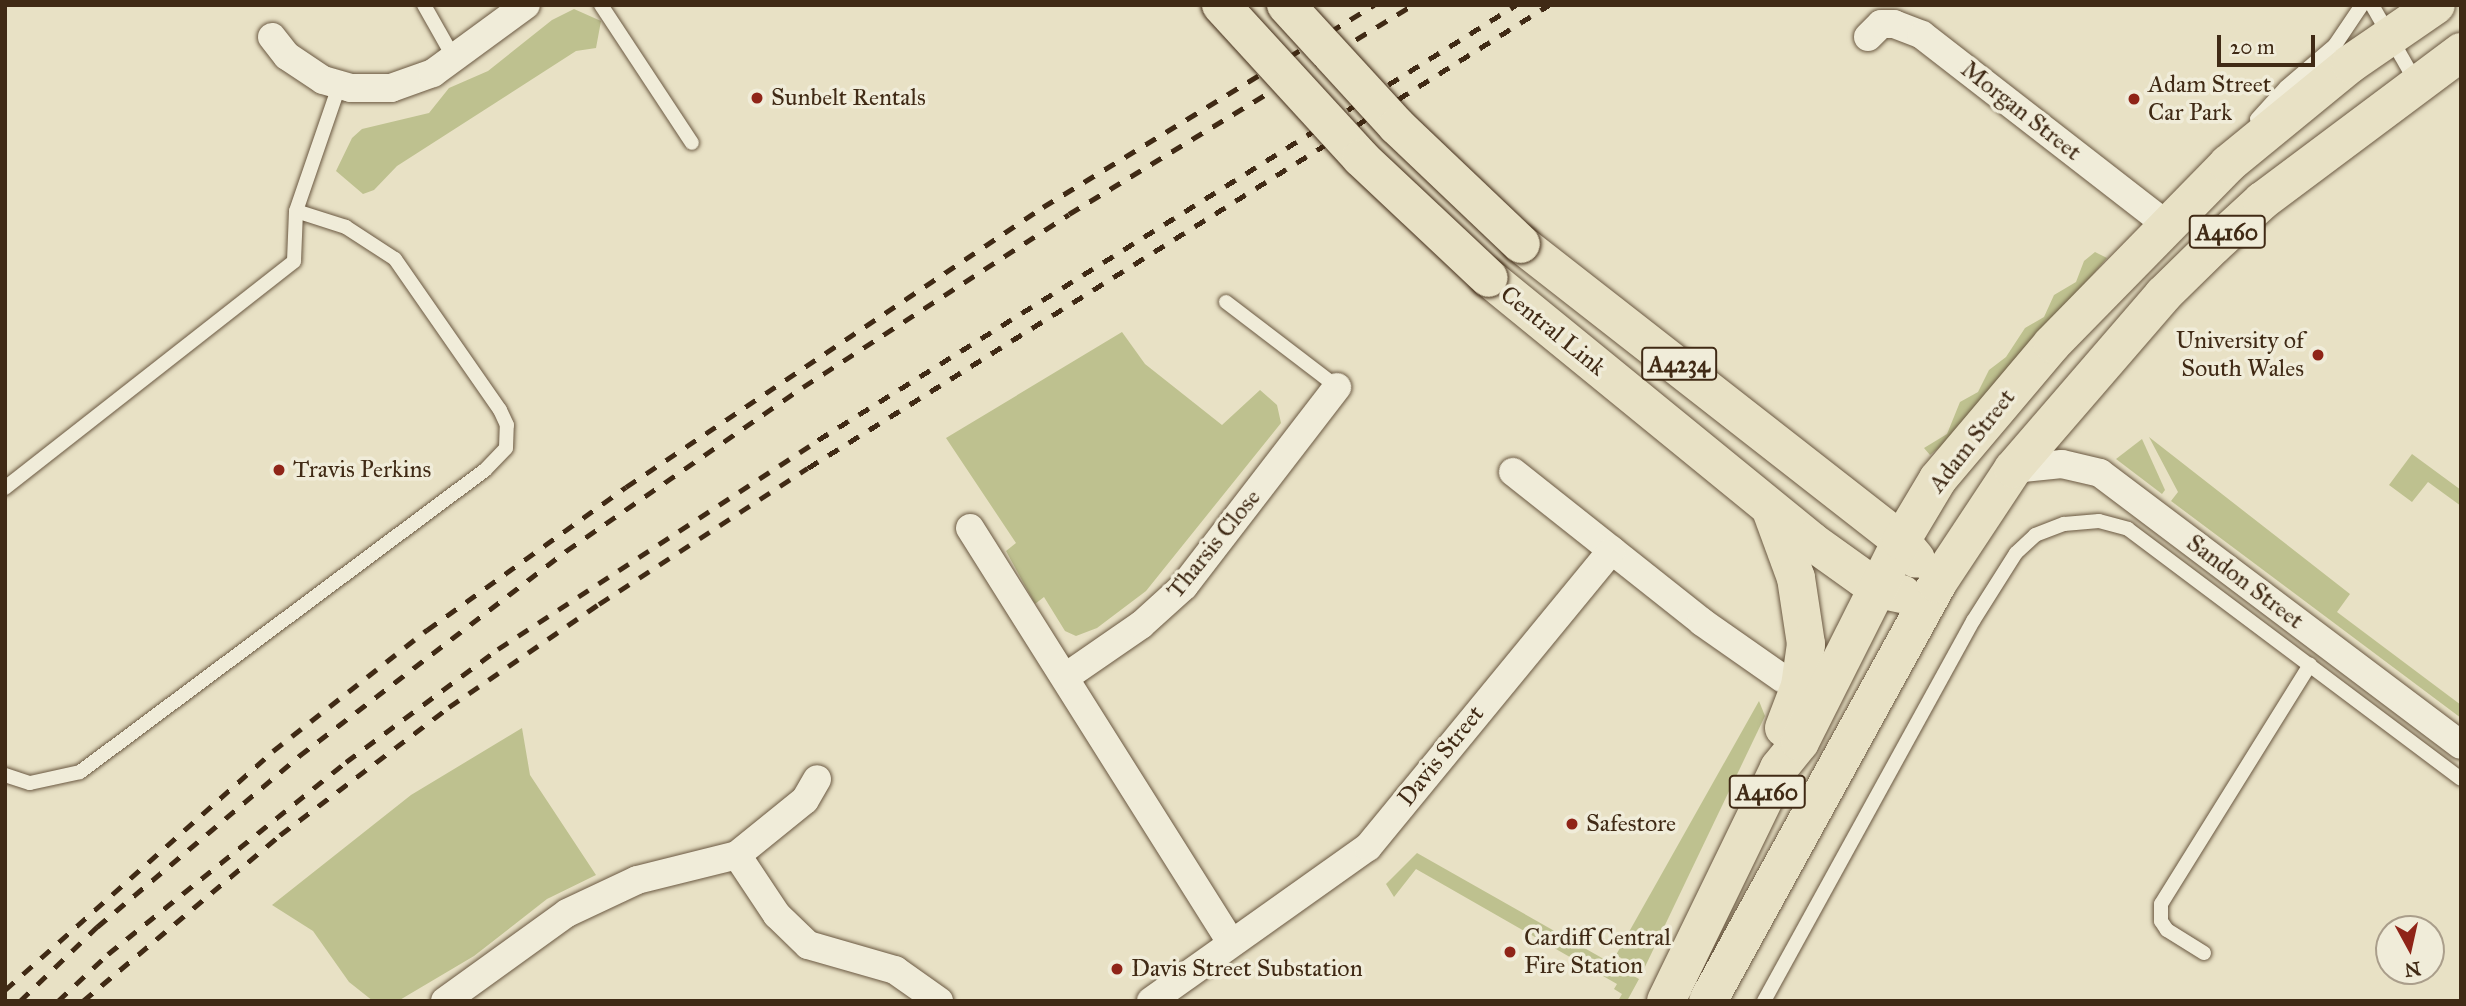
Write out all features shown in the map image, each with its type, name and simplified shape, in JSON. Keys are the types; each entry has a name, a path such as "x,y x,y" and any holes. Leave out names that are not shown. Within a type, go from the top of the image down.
{"main road":[{"name":"Central Link","path":"1221,5 1362,158 1489,278 1770,508 1878,589 1933,592"},
{"name":"Central Link","path":"1286,5 1397,126 1521,244 1901,541 1933,592"},
{"name":"Adam Street","path":"1666,1001 1779,768 1800,742 1901,541 1938,480 2004,399 2102,290 2228,163 2380,20 2436,5"},
{"name":"Adam Street","path":"1708,1001 1933,592 2013,469 2163,295 2213,246 2262,201 2416,82 2461,52"},
{"path":"1770,508 1796,578 1806,644 1800,686 1780,735 1779,768"}],"street":[{"path":"272,37 305,69 339,86 367,90 402,85 433,73 526,5"},
{"name":"Morgan Street","path":"1868,37 1881,24 1894,23 1923,35 2168,226"},
{"name":"Tharsis Close","path":"1067,677 1141,625 1184,586 1336,387"},
{"name":"Sandon Street","path":"2013,469 2062,464 2100,473 2461,746"},
{"path":"1513,472 1702,622 1782,678"},
{"path":"970,528 1067,677 1231,943"},
{"name":"Davis Street","path":"1151,1001 1368,847 1612,550"},
{"path":"445,1001 567,913 637,880 737,855 806,800 817,779"},
{"path":"737,855 778,915 808,945 895,970 939,1001"}],"lane":[{"path":"424,5 454,58"},
{"path":"601,5 692,143"},
{"path":"2228,163 2244,133 2286,87 2335,45 2362,5"},
{"path":"2380,20 2416,82"},
{"path":"5,488 294,261 296,211 339,86"},
{"path":"5,775 30,783 80,772 485,470 506,448 507,425 500,410 395,259 346,227 296,211"},
{"path":"1226,302 1336,387"},
{"path":"1764,1001 1973,621 2016,553 2035,535 2064,524 2099,521 2128,529 2461,779"},
{"path":"2204,953 2167,930 2161,921 2161,904 2310,665"}],"green space":[{"path":"574,9 601,21 596,48 576,51 397,166 374,190 363,194 336,171 352,138 362,129 429,113 449,88 488,71 552,20"},
{"path":"2095,252 2107,258 1955,435 1930,455 1924,448 1947,434 1960,402 1978,392 1989,370 2006,357 2025,328 2044,317 2054,295 2076,282 2084,261"},
{"path":"1122,332 1145,364 1222,425 1260,390 1277,405 1281,423 1146,591 1097,628 1076,636 1065,631 1044,597 1035,604 1006,551 1016,543 946,438"},
{"path":"2149,437 2350,594 2337,612 2461,705 2461,718 2171,501 2178,492"},
{"path":"2142,439 2165,490 2162,494 2116,459"},
{"path":"2412,454 2461,490 2461,506 2428,482 2412,502 2389,485"},
{"path":"1759,701 1765,716 1643,971 1616,955"},
{"path":"522,728 530,775 596,875 547,899 474,956 398,1001 373,1001 349,982 313,931 272,905 411,795"},
{"path":"1417,853 1639,979 1627,1001 1618,1001 1622,994 1614,989 1617,984 1416,869 1394,897 1386,884"}],"railway":[{"path":"5,990 273,751 427,630 626,487 1043,207 1374,5"},
{"path":"20,1001 97,927 299,756 566,551 803,387 1069,214 1413,5"},
{"path":"58,1001 108,954 346,762 498,649 818,440 1516,5"},
{"path":"83,1001 280,835 449,707 599,604 808,468 1549,5"}],"place":[{"name":"Sunbelt Rentals","path":"757,98"},
{"name":"Adam Street Car Park","path":"2134,99"},
{"name":"University of South Wales","path":"2318,355"},
{"name":"Travis Perkins","path":"279,470"},
{"name":"Safestore","path":"1572,824"},
{"name":"Cardiff Central Fire Station","path":"1510,952"},
{"name":"Davis Street Substation","path":"1117,969"}]}
